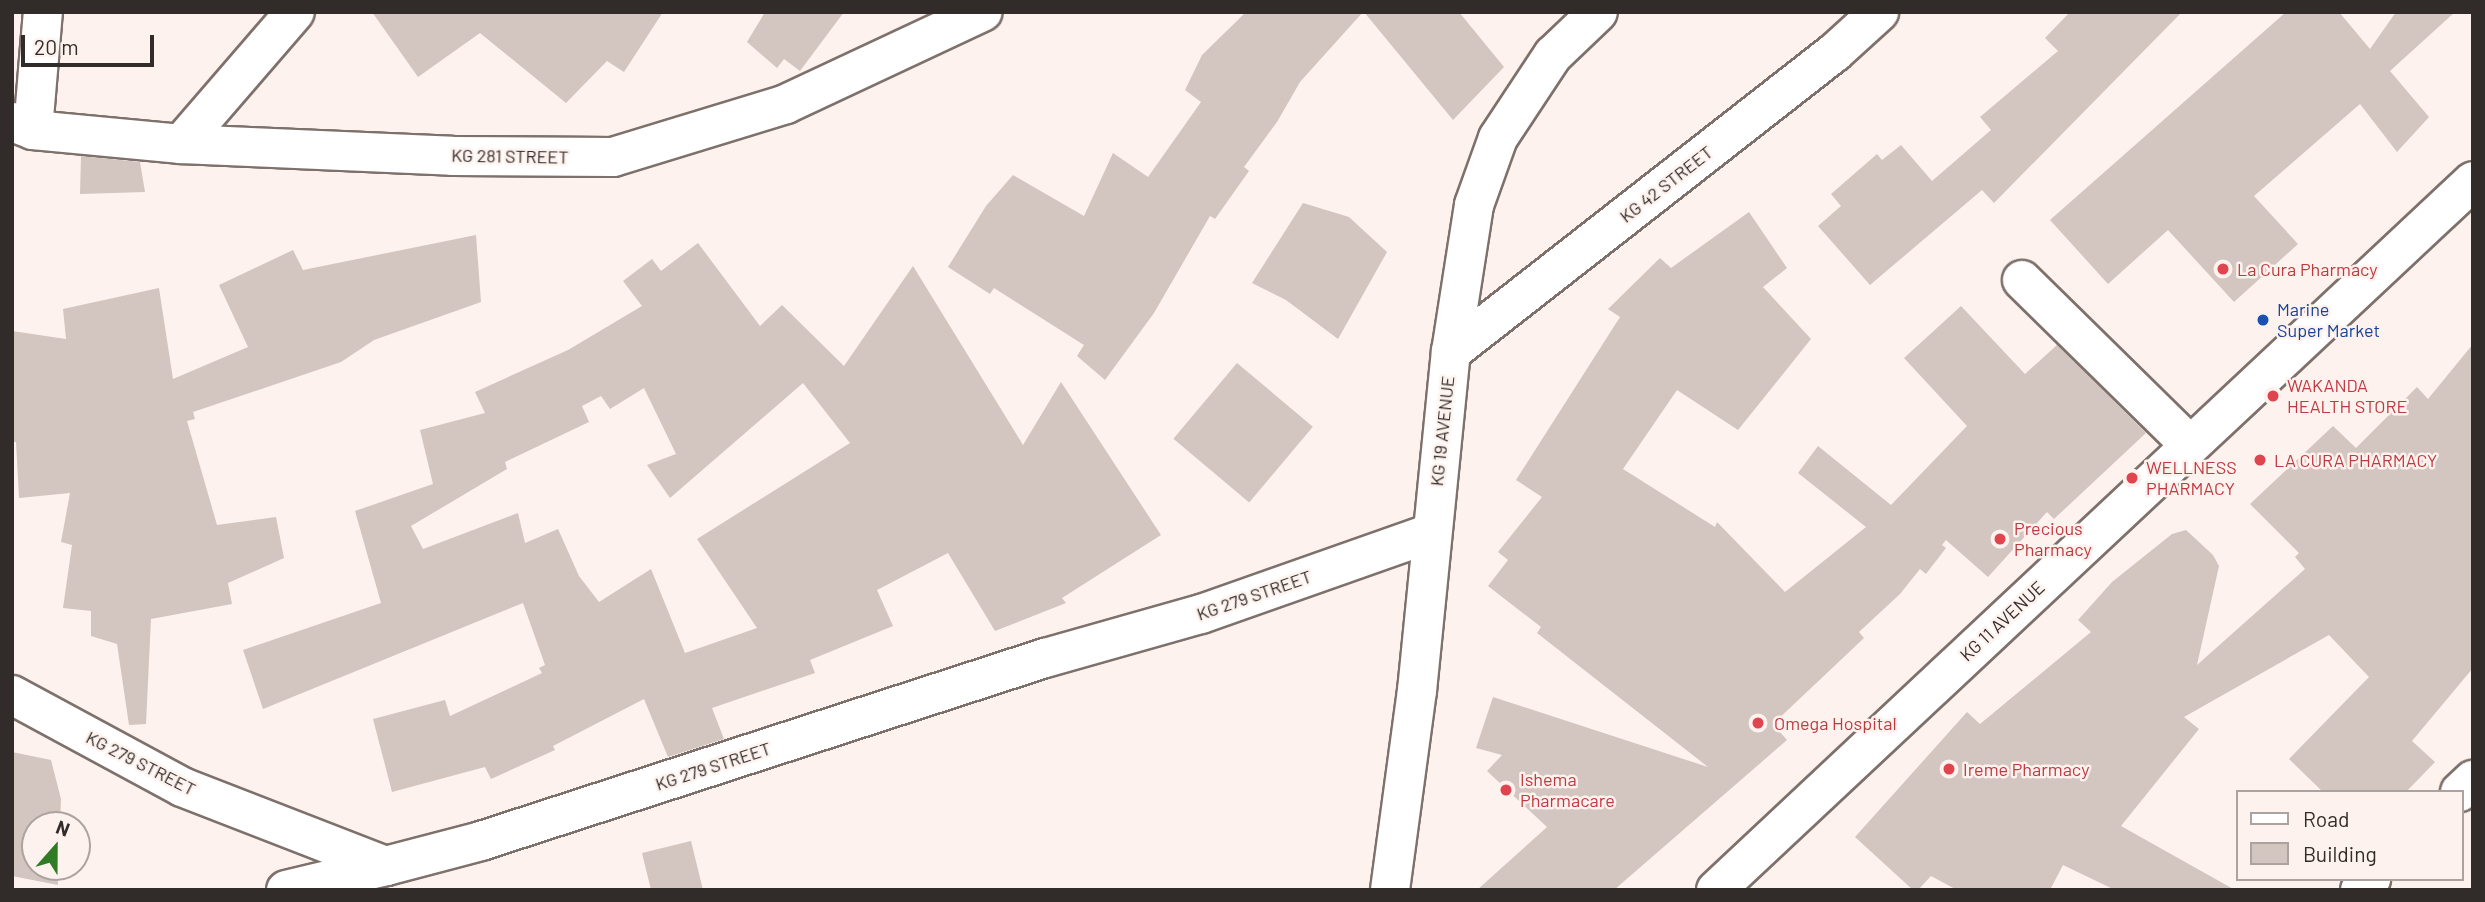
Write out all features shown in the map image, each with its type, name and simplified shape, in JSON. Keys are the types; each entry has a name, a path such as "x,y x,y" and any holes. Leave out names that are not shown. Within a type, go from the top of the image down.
{"street":[{"path":"22,126 43,12"},
{"path":"181,145 295,12"},
{"name":"KG 281 STREET","path":"22,126 181,145 452,156 613,157 786,103 982,12"},
{"name":"KG 19 AVENUE","path":"1390,890 1418,691 1431,533 1451,352 1474,205 1498,138 1553,55 1598,12"},
{"name":"KG 42 STREET","path":"1451,352 1834,53 1878,12"},
{"name":"KG 11 AVENUE","path":"1733,885 2190,445 2473,181"},
{"path":"2022,280 2190,445"},
{"name":"KG 279 STREET","path":"12,695 182,787 386,866 481,841 1045,658 1201,614 1431,533"},
{"path":"286,890 386,866"}],"building":[{"path":"372,12 663,12 624,72 607,61 566,103 480,33 418,77"},
{"path":"765,12 844,12 800,71 784,59 777,68 747,42"},
{"path":"1246,12 1363,12 1300,82 1277,122 1244,167 1249,171 1215,219 1210,216 1154,313 1105,380 1077,356 1084,345 994,288 990,294 948,267 986,206 1013,175 1084,216 1113,153 1148,177 1201,102 1185,90 1202,55"},
{"path":"1364,12 1459,12 1504,67 1453,120"},
{"path":"2070,12 2182,12 1994,203 1982,190 1870,285 1818,226 1841,206 1831,194 1877,154 1882,160 1901,145 1932,181 1991,130 1980,117 2058,51 2045,38"},
{"path":"2286,12 2339,12 2370,49 2396,12 2455,12 2390,71 2429,117 2397,152 2360,104 2254,196 2298,244 2234,302 2168,230 2108,284 2050,220"},
{"path":"81,156 140,162 145,192 80,194"},
{"path":"1303,203 1349,217 1387,252 1338,339 1286,300 1252,283"},
{"path":"1749,212 1787,268 1763,287 1811,339 1738,430 1677,390 1623,469 1715,527 1717,522 1785,592 1866,527 1798,473 1818,446 1891,505 1967,426 1904,358 1961,306 2025,374 2057,345 2146,433 2054,519 2047,512 1988,577 1946,540 1942,545 1946,548 1926,574 1920,569 1900,594 1859,632 1864,638 1773,724 1787,740 1614,890 1477,890 1547,827 1487,771 1502,755 1476,748 1493,697 1708,767 1537,633 1541,627 1488,586 1508,560 1498,552 1542,497 1516,480 1620,317 1608,309 1660,258 1671,268"},
{"path":"476,235 481,302 374,340 341,362 193,412 195,419 187,421 217,525 276,517 284,558 228,583 232,604 151,619 146,724 129,725 117,644 91,636 91,611 63,608 72,545 61,542 70,493 19,498 16,442 12,442 12,331 66,339 63,309 159,288 173,379 248,347 219,285 293,250 303,270"},
{"path":"698,243 760,326 782,305 844,366 913,266 1023,445 1061,382 1161,535 1062,598 1066,603 995,631 948,553 877,590 893,626 810,660 815,673 712,708 724,739 668,757 644,699 553,746 555,750 491,779 485,767 392,792 373,719 445,700 450,716 542,673 539,668 545,665 523,603 263,709 243,650 381,603 355,511 433,484 420,430 485,413 475,392 568,350 642,306 623,281 652,259 661,271","holes":["803,383 850,443 697,539 757,628 685,653 651,569 599,602 579,576 558,529 525,543 518,513 423,549 411,526 507,469 505,462 589,422 582,406 601,396 610,409 644,388 676,454 647,465 670,498"]},
{"path":"2473,344 2473,668 2412,741 2435,762 2408,790 2321,790 2289,759 2369,677 2329,635 2184,717 2199,729 2121,826 2235,890 2115,890 2063,865 2050,890 1957,890 1931,876 1918,890 1913,890 1855,837 1967,712 1980,724 2091,632 2078,620 2112,582 2172,534 2186,530 2213,555 2219,566 2197,665 2305,569 2295,557 2299,553 2250,504 2333,426 2356,448 2417,387 2428,399"},
{"path":"1237,363 1313,427 1249,502 1173,439"},
{"path":"12,752 51,760 61,799 61,811 21,811 21,878 12,876"},
{"path":"691,841 703,890 651,890 642,853"},
{"path":"38,881 58,881 58,885"}],"place":[{"name":"La Cura Pharmacy","path":"2223,269"},
{"name":"Marine Super Market","path":"2263,320"},
{"name":"WAKANDA HEALTH STORE","path":"2273,396"},
{"name":"LA CURA PHARMACY","path":"2260,460"},
{"name":"WELLNESS PHARMACY","path":"2132,478"},
{"name":"Precious Pharmacy","path":"2000,539"},
{"name":"Omega Hospital","path":"1758,723"},
{"name":"Ireme Pharmacy","path":"1949,769"},
{"name":"Ishema Pharmacare","path":"1506,790"}]}
